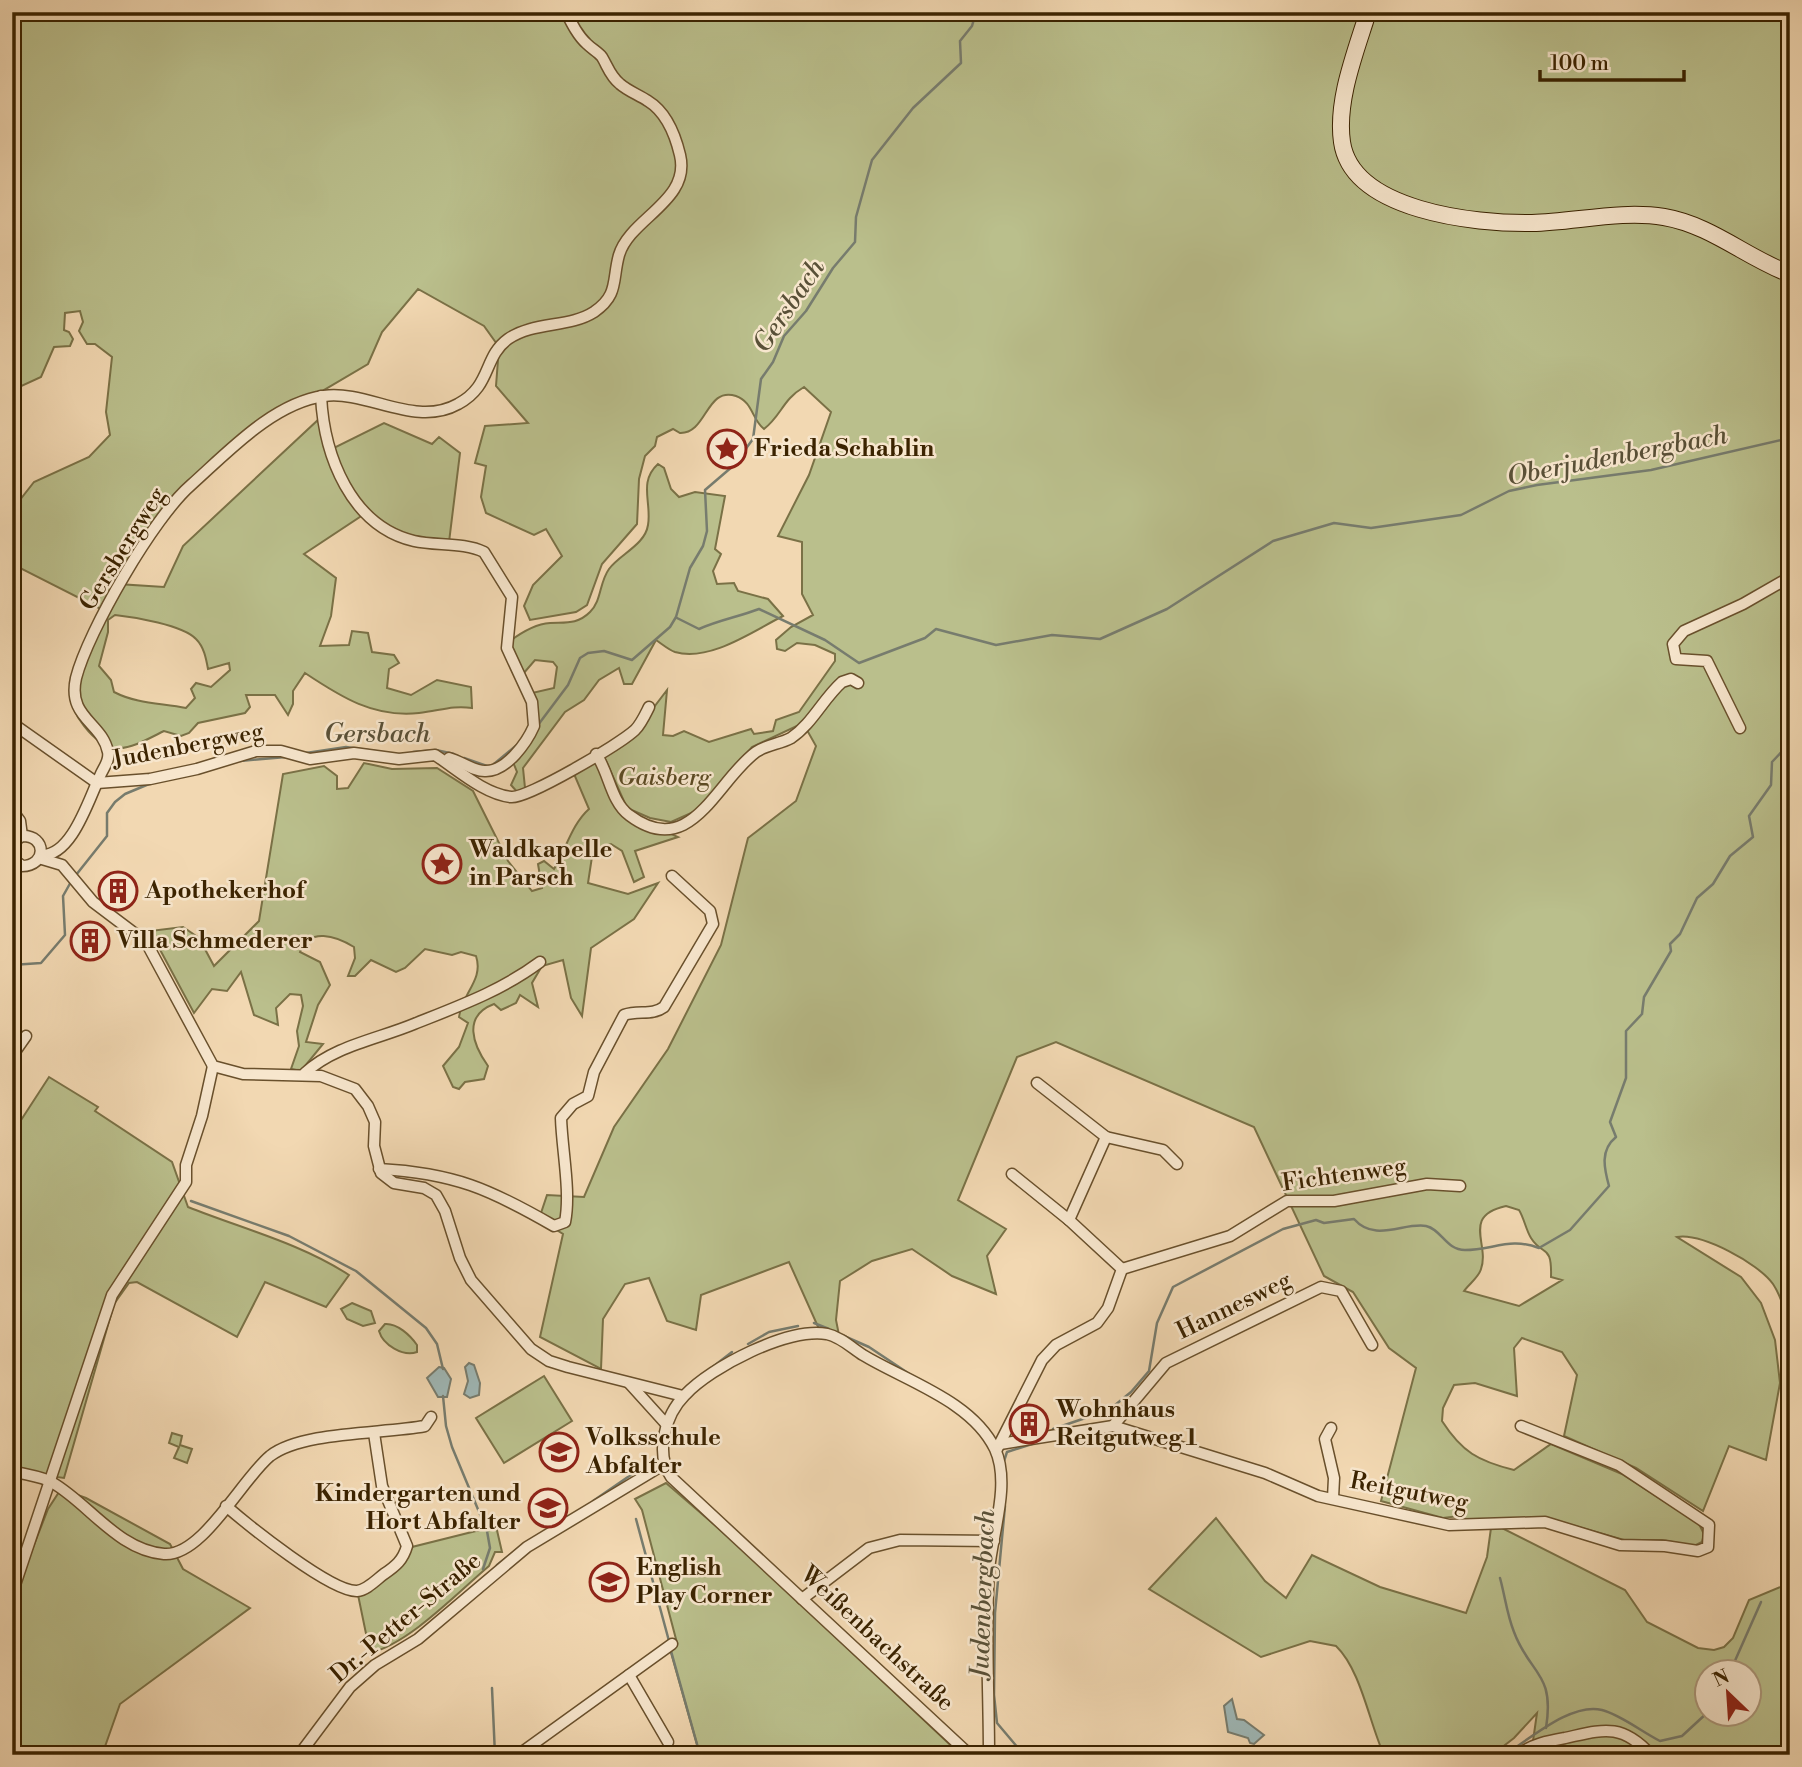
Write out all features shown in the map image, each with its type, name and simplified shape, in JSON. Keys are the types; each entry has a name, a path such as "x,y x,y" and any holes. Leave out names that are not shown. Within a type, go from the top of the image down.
{"main road":[{"path":"1368,12 1342,114 1342,140 1351,170 1369,187 1393,200 1422,209 1510,222 1663,217 1710,232 1790,274"}],"street":[{"name":"Gersbergweg","path":"97,783 109,755 78,710 74,690 82,660 111,599 176,499 269,420 321,396 344,397 420,411 458,404 478,390 493,357 508,339 546,324 583,317 603,304 614,289 619,254 679,183 682,163 678,146 659,110 611,75 602,57 580,36 566,12"},
{"path":"321,396 322,418 331,449 353,499 365,515 397,536 479,550 488,558 514,604 507,648 532,702 534,726 529,738 509,760 487,771 435,755"},
{"path":"1740,728 1707,661 1676,659 1673,644 1684,631 1744,604 1790,577"},
{"path":"596,754 628,815 661,828 683,826 704,811 754,753 793,736 842,682 851,679 858,683"},
{"path":"435,755 484,788 503,796 521,797 634,731 649,707"},
{"path":"12,723 97,783 76,828 55,852 40,857 27,867 14,864"},
{"name":"Judenbergweg","path":"97,783 150,779 197,769 256,751 289,753 305,758 359,753 399,759 435,755"},
{"path":"12,810 20,821 22,835"},
{"path":"12,844 22,835 31,836 39,841 40,857"},
{"path":"12,1594 52,1482 112,1295 186,1182 186,1165 202,1116 213,1066 146,942 93,902 57,863 40,857"},
{"path":"379,1169 445,1177 476,1185 554,1226 565,1222 568,1205 562,1162 561,1118 573,1104 589,1096 594,1072 624,1015 634,1011 653,1013 664,1007 713,923 710,911 672,876"},
{"path":"305,1073 349,1048 507,986 540,962"},
{"path":"12,1056 26,1036"},
{"path":"213,1066 243,1073 305,1073 336,1080 355,1089 363,1098 375,1122 374,1146 379,1169 394,1183 424,1188 436,1195 445,1211 460,1258 471,1280 540,1357 568,1367 683,1396"},
{"path":"1037,1083 1106,1137 1163,1150 1177,1164"},
{"path":"1069,1220 1106,1137"},
{"path":"989,1755 989,1568 1000,1485 998,1448 1042,1360 1056,1345 1097,1322 1108,1308 1122,1269 1069,1220 1012,1174"},
{"name":"Fichtenweg","path":"1122,1269 1230,1236 1287,1201 1354,1199 1427,1184 1460,1186"},
{"name":"Hannesweg","path":"1113,1426 1166,1363 1321,1287 1341,1291 1372,1345"},
{"path":"663,1465 667,1425 683,1396 740,1357 772,1342 790,1336 828,1334 947,1402 998,1448"},
{"path":"628,1382 667,1425"},
{"path":"12,1471 52,1482 114,1532 163,1554 180,1552 193,1544 265,1461 285,1447 305,1441 425,1426 431,1417"},
{"name":"Reitgutweg","path":"998,1448 1113,1426 1265,1473 1312,1494 1459,1526 1545,1522 1620,1545 1665,1546 1698,1551 1708,1547 1711,1535 1709,1525 1690,1510 1619,1465 1521,1426"},
{"path":"1331,1428 1325,1439 1334,1478 1333,1498"},
{"path":"226,1506 287,1554 342,1586 353,1591 363,1590 400,1563 407,1546 380,1478 374,1433"},
{"name":"Weißenbachstraße","path":"663,1465 680,1486 970,1755"},
{"name":"Dr.-Petter-Straße","path":"299,1755 350,1687 375,1665 418,1639 527,1547 663,1465"},
{"path":"802,1599 869,1548 900,1540 994,1541"},
{"path":"518,1755 670,1646"},
{"path":"629,1675 668,1742"},
{"path":"1518,1755 1552,1740 1605,1729 1631,1738 1651,1755"}],"green space":[{"name":"Gaisberg","path":"12,12 1790,12 1790,1324 1773,1284 1755,1267 1714,1245 1688,1237 1677,1237 1741,1277 1761,1303 1775,1340 1780,1383 1766,1460 1729,1446 1703,1511 1636,1468 1564,1436 1577,1375 1562,1352 1522,1338 1514,1348 1517,1396 1475,1383 1454,1385 1443,1408 1442,1421 1464,1448 1490,1463 1514,1470 1551,1444 1622,1474 1699,1524 1704,1534 1702,1542 1694,1546 1662,1540 1624,1540 1547,1518 1443,1518 1381,1501 1416,1368 1389,1348 1353,1292 1324,1276 1254,1127 1056,1042 1017,1057 958,1200 1006,1229 987,1256 996,1294 952,1276 912,1249 872,1261 840,1281 836,1320 839,1335 819,1329 789,1262 701,1295 696,1330 667,1321 649,1278 625,1284 603,1319 601,1369 540,1337 563,1234 539,1219 547,1195 584,1197 614,1127 668,1049 721,945 748,838 796,801 816,746 803,723 752,747 698,810 671,822 650,818 627,808 602,752 651,711 667,690 663,735 673,736 684,731 709,742 751,729 754,734 773,731 776,720 799,712 835,661 835,654 815,645 797,643 785,651 777,649 776,640 791,627 813,615 802,594 802,542 778,536 809,475 831,412 804,387 791,397 764,429 746,402 736,396 726,395 718,398 689,431 680,433 673,429 657,437 655,446 645,456 639,479 637,524 602,564 587,605 576,612 530,620 524,606 533,585 562,556 546,529 534,535 486,513 481,497 486,466 475,463 485,426 528,423 496,386 499,347 484,326 418,289 382,332 368,364 251,433 180,489 118,584 164,587 183,546 319,419 334,448 384,423 432,444 439,437 460,453 449,542 397,533 366,513 304,554 336,578 331,616 320,646 349,645 352,631 368,633 372,652 394,655 399,663 389,669 387,688 411,695 437,680 471,687 472,708 403,714 387,712 345,698 305,673 293,691 293,704 288,715 275,695 246,695 250,707 245,713 198,723 189,733 181,736 164,731 121,748 103,744 94,737 78,718 71,701 76,672 101,609 12,564 12,510 34,482 89,457 110,435 106,412 112,357 95,344 87,344 79,331 83,322 80,311 65,313 64,330 69,332 73,339 70,346 54,347 41,377 15,389 17,349 12,346","holes":["115,615 158,623 190,634 199,642 208,669 229,663 230,670 211,687 196,683 191,689 195,698 186,708 140,701 114,692 111,680 99,666 108,632 108,620","1506,1206 1519,1210 1531,1238 1550,1259 1551,1277 1562,1280 1519,1306 1464,1291 1481,1269 1483,1260 1480,1232 1484,1217"]},
{"path":"658,464 664,468 671,489 679,497 695,492 725,496 715,549 721,554 713,571 717,584 734,583 738,591 768,599 783,616 745,637 702,653 675,652 656,640 632,684 624,684 619,668 599,680 584,700 565,712 523,768 525,788 519,794 511,785 517,772 513,762 530,742 532,693 554,688 557,667 553,662 535,660 523,674 510,641 534,627 576,621 590,612 597,602 609,569 637,544 646,532 649,517 647,485"},
{"path":"597,760 618,810 678,837 635,851 644,877 634,882 622,851 611,844 593,850 588,883 628,894 658,883 634,919 591,948 582,1016 571,998 563,960 542,966 532,983 538,1007 520,995 516,1003 501,1010 494,1004 477,1016 473,1032 478,1049 488,1066 484,1079 465,1082 459,1089 453,1087 443,1066 459,1047 468,1023 459,1017 475,980 478,965 476,956 461,952 452,955 425,949 405,968 396,972 371,960 355,976 348,976 355,958 354,947 331,937 310,939 300,952 320,962 330,985 318,1005 306,1042 323,1044 301,1071 291,1069 299,1046 297,1031 303,1006 301,995 290,994 276,1008 278,1025 254,1015 241,972 227,991 212,989 194,1013 150,931 183,927 199,938 214,966 259,921 283,774 324,766 337,776 337,789 348,788 364,763 392,769 437,768 473,791 508,861 532,891 542,888 538,864 544,861 554,869 574,829 589,809 574,774"},
{"path":"49,1077 98,1107 95,1111 172,1162 188,1207 291,1245 349,1275 326,1307 265,1282 237,1337 137,1282 129,1283 114,1304 64,1478 12,1471 12,1134"},
{"path":"352,1303 371,1311 375,1323 363,1326 347,1319 341,1309"},
{"path":"385,1324 394,1325 407,1334 417,1345 417,1352 406,1353 389,1345 379,1331"},
{"path":"544,1376 572,1421 504,1463 476,1418"},
{"path":"172,1433 182,1436 180,1445 192,1449 187,1463 174,1458 179,1447 169,1443"},
{"path":"666,1483 738,1545 961,1755 700,1755 670,1649 677,1643 642,1510 635,1499"},
{"path":"61,1489 86,1498 170,1544 183,1569 250,1608 120,1704 102,1755 12,1755 12,1601 48,1509"},
{"path":"1216,1518 1265,1581 1286,1598 1312,1555 1380,1587 1466,1613 1487,1557 1491,1528 1500,1527 1625,1590 1647,1622 1698,1648 1714,1650 1724,1647 1733,1638 1749,1600 1790,1583 1790,1755 1599,1755 1575,1750 1531,1755 1537,1713 1514,1738 1492,1755 1384,1755 1358,1682 1345,1656 1336,1646 1310,1641 1261,1657 1149,1589"},
{"path":"496,1526 502,1552 495,1552 489,1566 417,1628 401,1639 370,1653 357,1590 412,1547"}],"water":[{"path":"469,1363 474,1365 480,1383 479,1395 470,1398 464,1394 468,1381 465,1367"},
{"path":"439,1367 444,1368 451,1379 447,1397 438,1397 427,1378"},
{"path":"1232,1699 1237,1719 1244,1720 1264,1735 1254,1744 1250,1743 1248,1738 1228,1732 1224,1706"}],"waterway":[{"name":"Gersbach","path":"538,725 568,685 580,658 588,653 604,651 632,660 670,627 676,617 690,568 703,546 707,531 705,490 733,466 753,439 761,379 773,362 784,336 806,311 833,268 855,242 856,217 872,160 913,108 961,63 960,41 972,26 976,12"},
{"name":"Oberjudenbergbach","path":"677,618 699,629 759,609 825,640 859,663 925,638 936,629 996,645 1052,635 1100,639 1167,609 1273,541 1334,523 1371,528 1461,515 1509,491 1651,470 1790,438"},
{"name":"Judenbergbach","path":"1053,1429 1109,1410 1131,1392 1149,1371 1157,1323 1173,1287 1283,1229 1316,1220 1324,1223 1354,1219 1362,1226 1380,1231 1426,1226 1436,1231 1453,1247 1465,1250 1510,1244 1539,1248 1570,1230 1609,1186 1605,1153 1616,1137 1610,1122 1626,1078 1626,1031 1642,1014 1644,997 1697,898 1713,884 1730,856 1753,837 1749,816 1771,785 1772,762 1790,743"},
{"name":"Gersbach","path":"494,764 518,744"},
{"name":"Gersbach","path":"306,753 346,747 389,753"},
{"name":"Gersbach","path":"413,752 436,750 454,754"},
{"name":"Gersbach","path":"240,761 286,757"},
{"name":"Gersbach","path":"464,758 487,766"},
{"name":"Gersbach","path":"76,875 107,836 107,813 115,802 125,794 149,784"},
{"name":"Gersbach","path":"12,965 41,963 65,935 63,896 72,880"},
{"path":"191,1201 289,1236 356,1271 426,1328 437,1344 443,1369"},
{"path":"814,1323 829,1329"},
{"path":"748,1344 769,1332 798,1326"},
{"path":"844,1336 869,1347 911,1375"},
{"path":"710,1369 732,1352"},
{"path":"443,1396 446,1426 452,1447 487,1531 490,1548 483,1569"},
{"name":"Judenbergbach","path":"1004,1461 1007,1452 1032,1444"},
{"path":"593,1501 654,1459"},
{"name":"Judenbergbach","path":"1005,1506 995,1613 994,1695 997,1723 1024,1755"},
{"path":"636,1519 669,1641"},
{"path":"497,1565 525,1543"},
{"path":"1500,1578 1514,1632 1544,1684 1548,1710 1546,1728"},
{"path":"1736,1658 1761,1602"},
{"path":"671,1651 700,1755"},
{"path":"356,1675 367,1665"},
{"path":"492,1688 495,1755"},
{"path":"1504,1755 1564,1717 1590,1709 1609,1712 1660,1741 1682,1736 1694,1725"},
{"path":"1099,1755 1128,1752 1138,1755"}],"place":[{"name":"Frieda Schablin","path":"727,449"},
{"name":"Waldkapelle in Parsch","path":"442,864"},
{"name":"Apothekerhof","path":"118,891"},
{"name":"Villa Schmederer","path":"90,941"},
{"name":"Wohnhaus Reitgutweg 1","path":"1029,1424"},
{"name":"Volksschule Abfalter","path":"559,1452"},
{"name":"Kindergarten und Hort Abfalter","path":"548,1508"},
{"name":"English Play Corner","path":"609,1582"}]}
